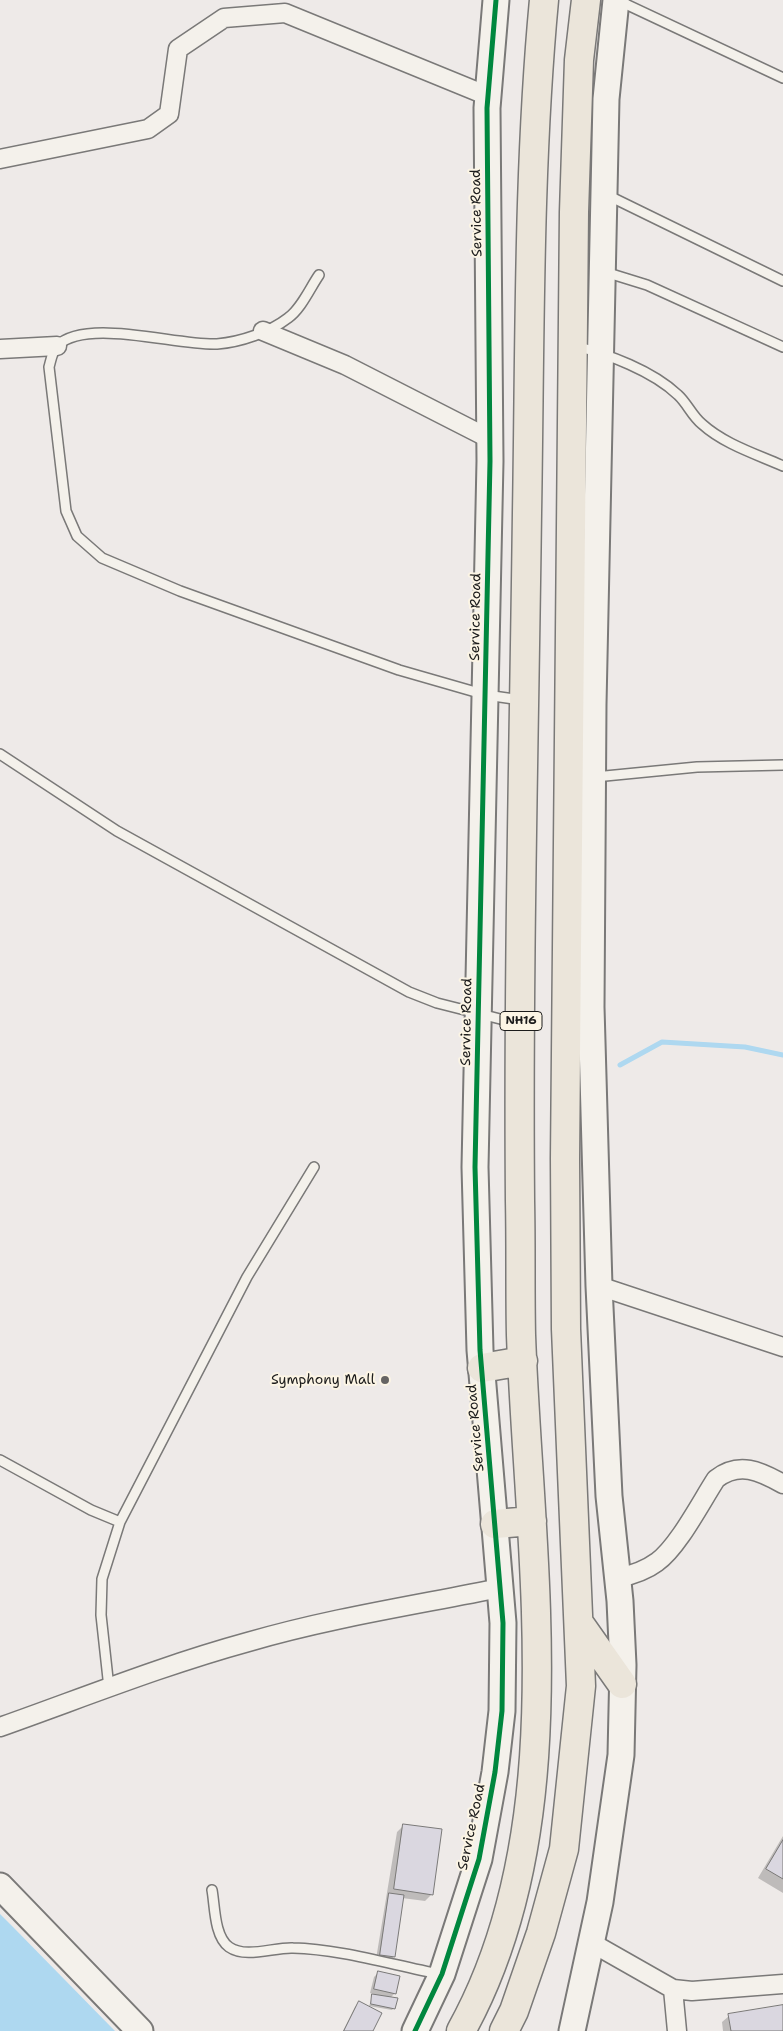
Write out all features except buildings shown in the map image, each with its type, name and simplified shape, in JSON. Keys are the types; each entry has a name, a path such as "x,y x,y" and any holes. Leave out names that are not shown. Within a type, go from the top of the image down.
{"highway":[{"name":"NH16","path":"461,2031 479,1999 503,1930 521,1864 532,1774 538,1690 532,1521 523,1361 520,1170 524,700 532,219 538,57 544,0"},
{"path":"504,2031 514,2011 541,1933 564,1849 581,1686 566,1319 565,1158 581,703 573,346 579,60 586,0"},
{"path":"482,1368 523,1361"},
{"path":"495,1524 532,1521"},
{"path":"579,1624 622,1684"}],"street":[{"name":"Service Road","path":"415,2031 442,1974 479,1859 495,1772 502,1711 503,1622 482,1368 475,1167 490,439 488,96 496,0"},
{"path":"572,2031 600,1902 621,1755 622,1684 618,1578 609,1496 599,1286 592,1017 592,778 581,703 600,352 606,99 616,0"},
{"path":"0,159 148,129 169,114 178,49 224,18 285,13 488,96"},
{"path":"263,331 345,365 490,439"},
{"path":"0,349 57,346"},
{"path":"599,1286 783,1346"},
{"path":"618,1578 638,1572 659,1561 673,1545 716,1480 724,1473 746,1468 783,1484"},
{"path":"0,1728 108,1688 247,1642 333,1620 500,1588"},
{"path":"0,1886 140,2031"},
{"path":"592,1943 673,1989 692,1991 783,1984"},
{"path":"673,1989 677,2031"}],"lane":[{"path":"616,0 783,78"},
{"path":"605,194 783,281"},
{"path":"602,272 647,285 783,347"},
{"path":"319,275 291,317 263,331 231,342 212,344 101,332 83,334 68,339 57,346 53,352 49,367 66,511 77,536 102,558 180,591 399,670 486,695 524,700"},
{"path":"573,346 600,352 665,384 679,396 701,424 730,443 783,466"},
{"path":"0,754 117,831 409,992 438,1003 521,1024"},
{"path":"592,778 697,767 783,766"},
{"path":"108,1688 101,1615 102,1579 120,1522 247,1277 314,1167"},
{"path":"0,1460 91,1510 120,1522"},
{"path":"212,1890 219,1930 223,1940 229,1947 239,1951 291,1948 314,1950 442,1974"}],"water":[{"path":"0,1914 13,1927 115,2031 0,2031"}],"waterway":[{"path":"620,1065 662,1042 745,1047 783,1055"}],"cycle path":[{"path":"415,2031 442,1974 479,1859 495,1772 502,1711 503,1623 480,1350 475,1167 490,461 487,108 496,0"}],"place":[{"name":"Symphony Mall","path":"385,1380"}]}
